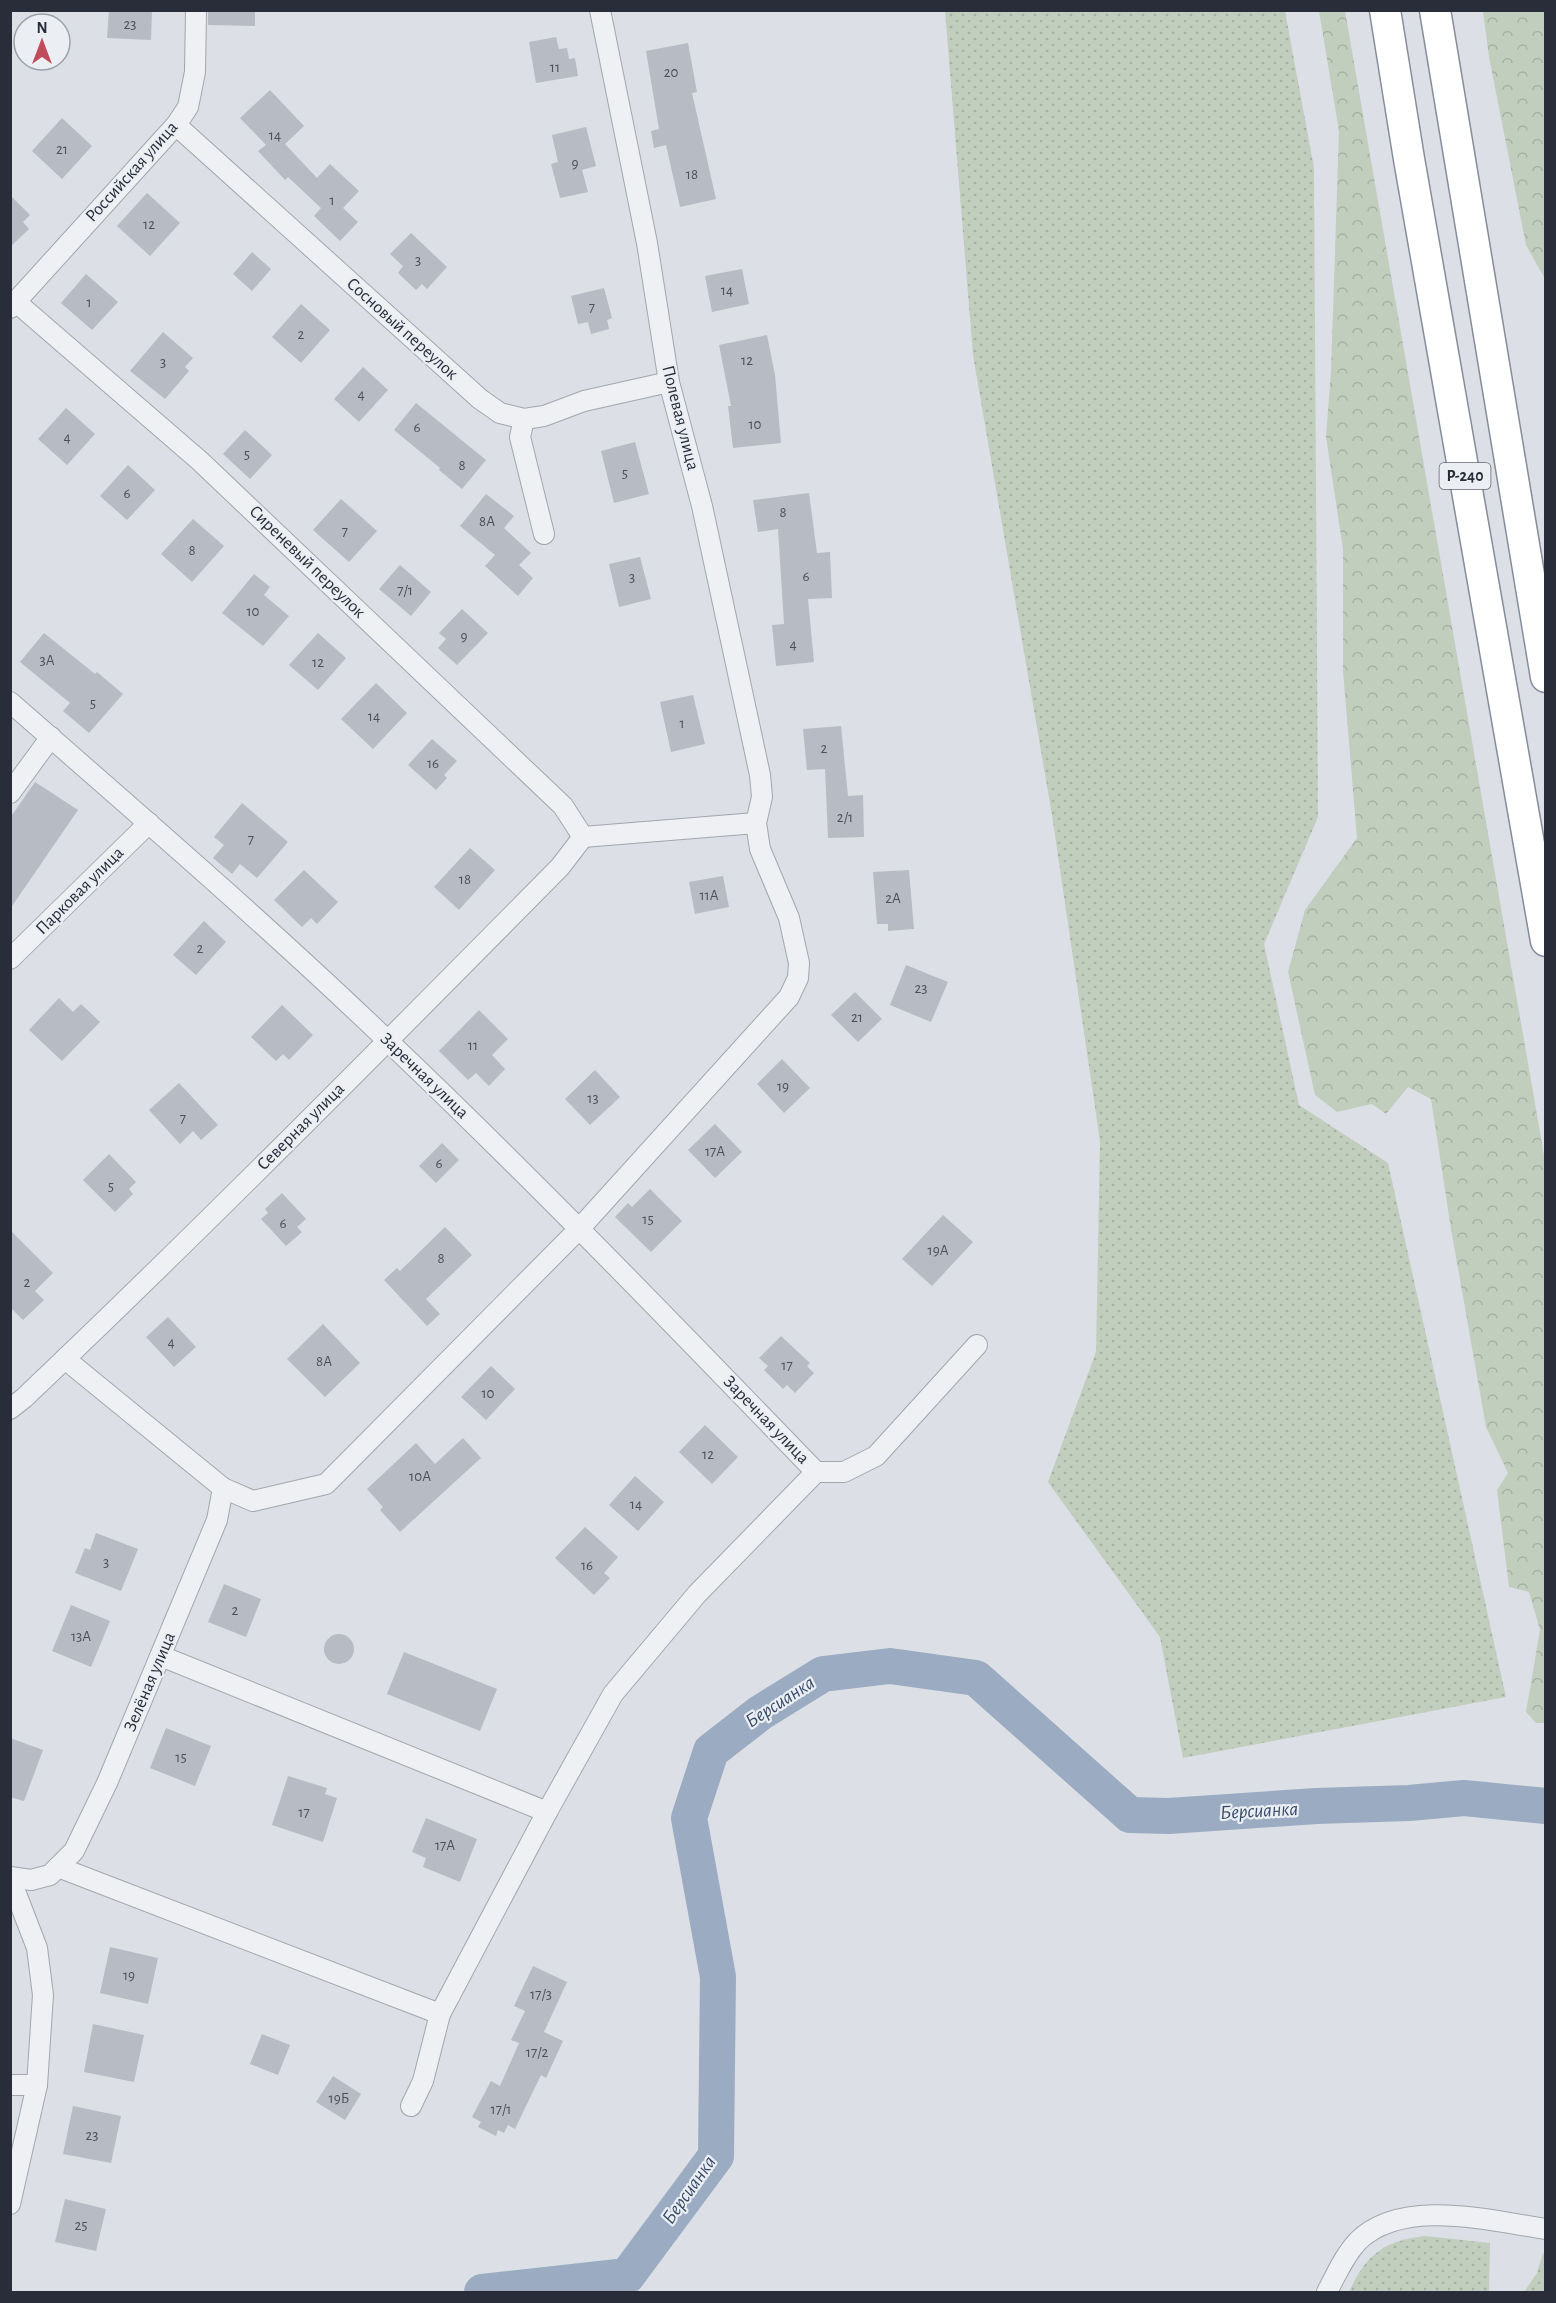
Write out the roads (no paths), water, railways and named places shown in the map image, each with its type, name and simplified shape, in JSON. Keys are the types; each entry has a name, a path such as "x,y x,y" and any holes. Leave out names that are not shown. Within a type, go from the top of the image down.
{"highway":[{"name":"Р-240","path":"1385,10 1545,941"},
{"name":"Р-240","path":"1435,10 1545,677"}],"street":[{"name":"Российская улица","path":"13,305 176,125 188,107 195,72 196,10"},
{"name":"Полевая улица","path":"600,10 646,243 669,382 702,506 760,775 762,797 756,824"},
{"name":"Сосновый переулок","path":"176,125 480,399 500,413 524,419"},
{"name":"Сиреневый переулок","path":"13,305 200,461 563,806 584,837"},
{"path":"544,534 520,437 524,419 544,416 584,401 669,382"},
{"name":"Заречная улица","path":"10,702 149,823 388,1041 580,1228 816,1472"},
{"path":"10,793 51,737"},
{"name":"Парковая улица","path":"10,959 149,823"},
{"path":"65,1359 223,1488 253,1501 326,1484 580,1228 789,997 798,978 799,963 792,927 760,849 756,824 584,837"},
{"name":"Северная улица","path":"10,1409 65,1359 388,1041 560,867 584,837"},
{"path":"411,2106 423,2081 440,2014 547,1812 613,1694 697,1594 816,1472 844,1472 876,1456 977,1345"},
{"name":"Зелёная улица","path":"58,1867 74,1851 102,1793 217,1520 223,1488"},
{"path":"160,1656 547,1812"},
{"path":"10,2204 37,2085 43,1995 37,1948 10,1878 31,1880 50,1875 58,1867 440,2014"},
{"path":"10,2085 37,2085"},
{"path":"1327,2292 1341,2264 1358,2241 1379,2226 1402,2219 1420,2216 1455,2217 1545,2229"}],"waterway":[{"name":"Берсианка","path":"482,2292 627,2276 716,2156 718,1977 689,1818 711,1751 760,1713 823,1674 890,1666 976,1678 1130,1815 1169,1816 1464,1798 1546,1806"}]}
